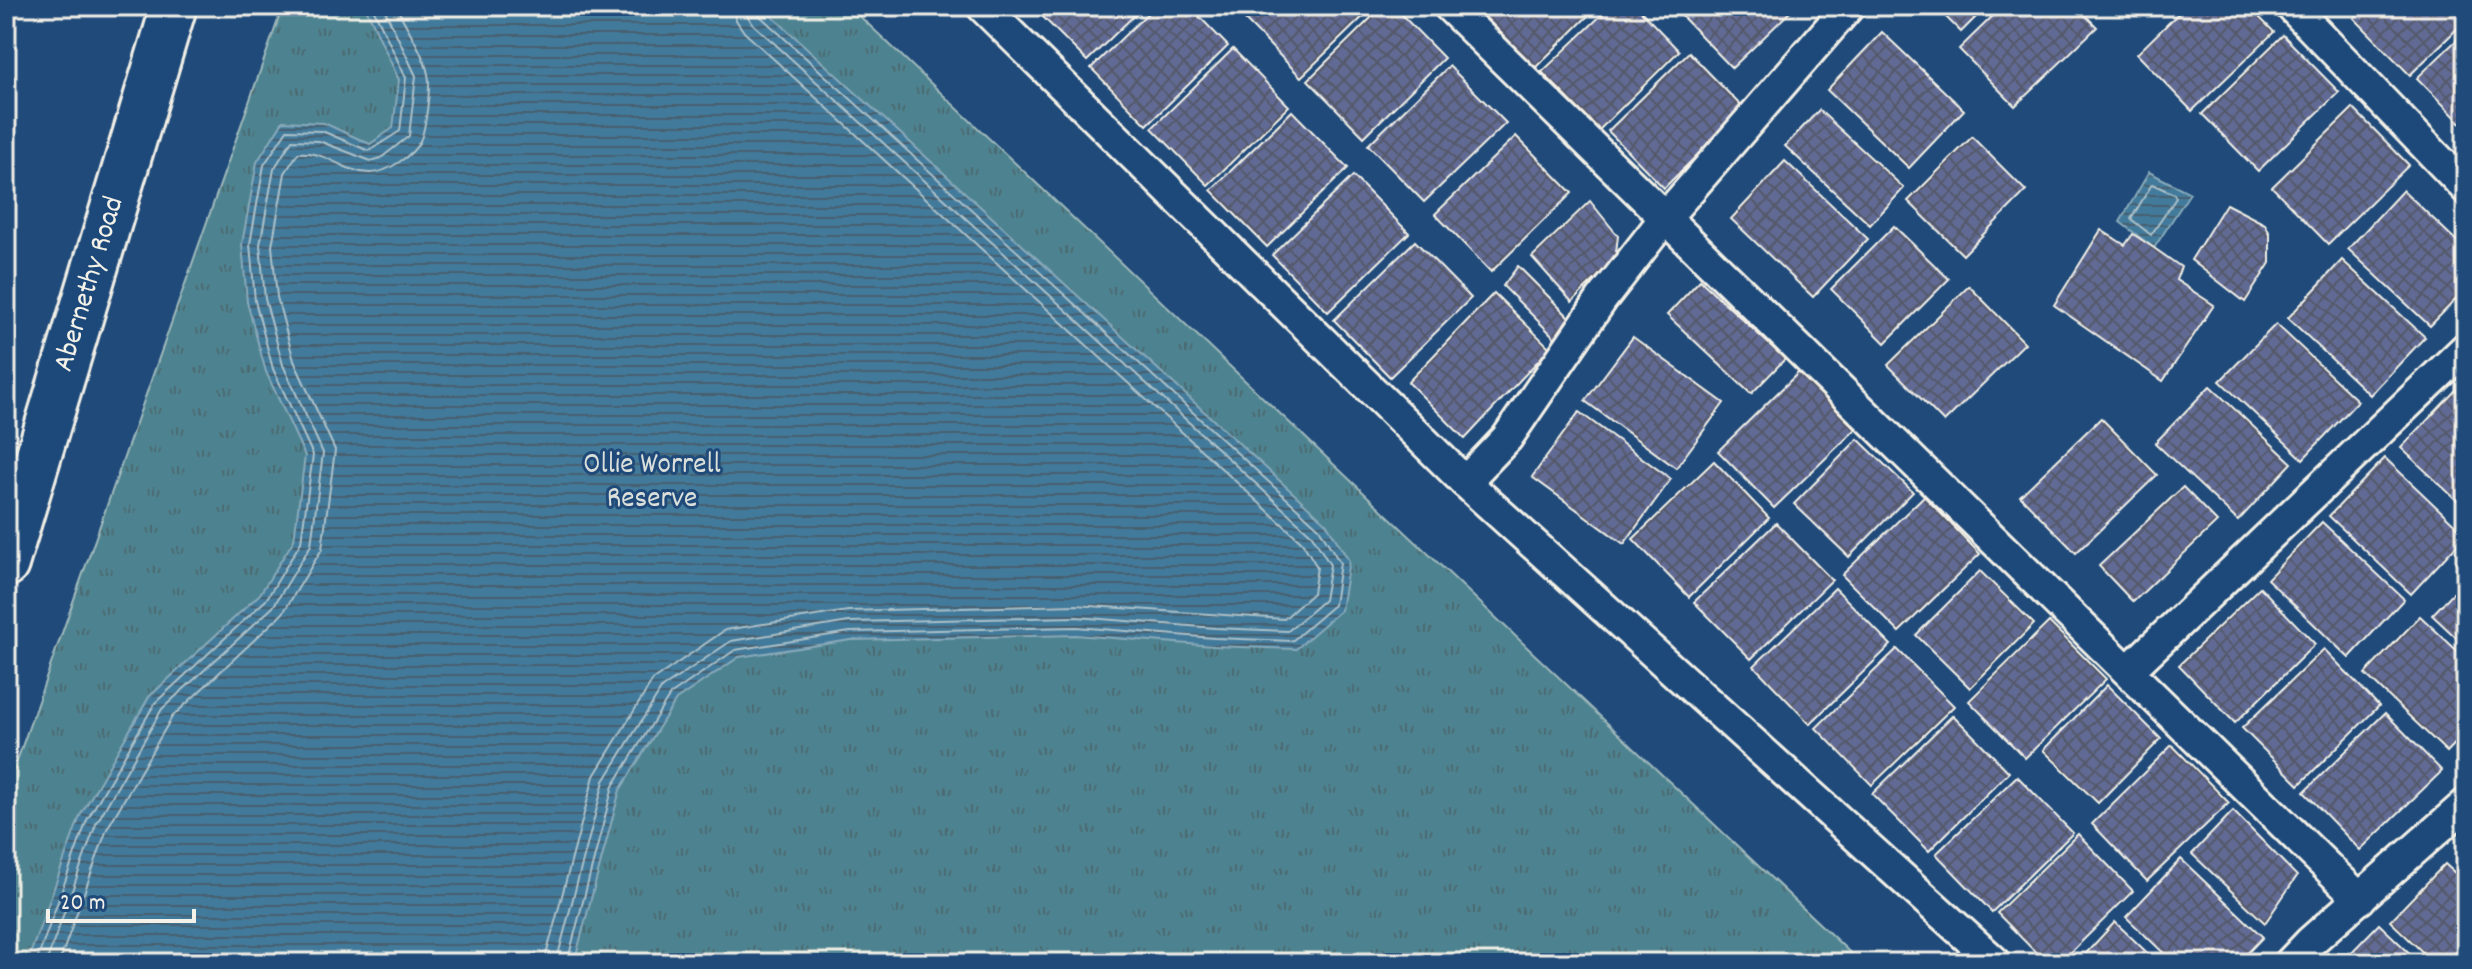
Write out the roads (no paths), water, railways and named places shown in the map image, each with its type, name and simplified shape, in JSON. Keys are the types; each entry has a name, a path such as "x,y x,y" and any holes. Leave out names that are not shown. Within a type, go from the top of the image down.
{"main road":[{"name":"Abernethy Road","path":"6,564 174,6"}],"lane":[{"path":"982,6 1465,482 1996,963"},
{"path":"1449,6 2360,899"},
{"path":"1465,482 1507,438 1602,299 1665,218 1849,6"},
{"path":"2291,6 2466,188"},
{"path":"2128,671 2466,348"},
{"path":"2290,963 2466,804"}],"water":[{"path":"365,6 761,6 1326,523 1349,561 1341,610 1296,649 1076,635 851,640 739,657 676,700 620,790 574,963 27,963 80,816 149,697 260,594 294,540 305,456 266,372 247,302 242,244 257,162 283,121 324,123 370,144 393,128 399,80"},
{"path":"2149,172 2190,193 2154,248 2120,222"}],"park label":[{"name":"Ollie Worrell Reserve","path":"652,483"}]}
